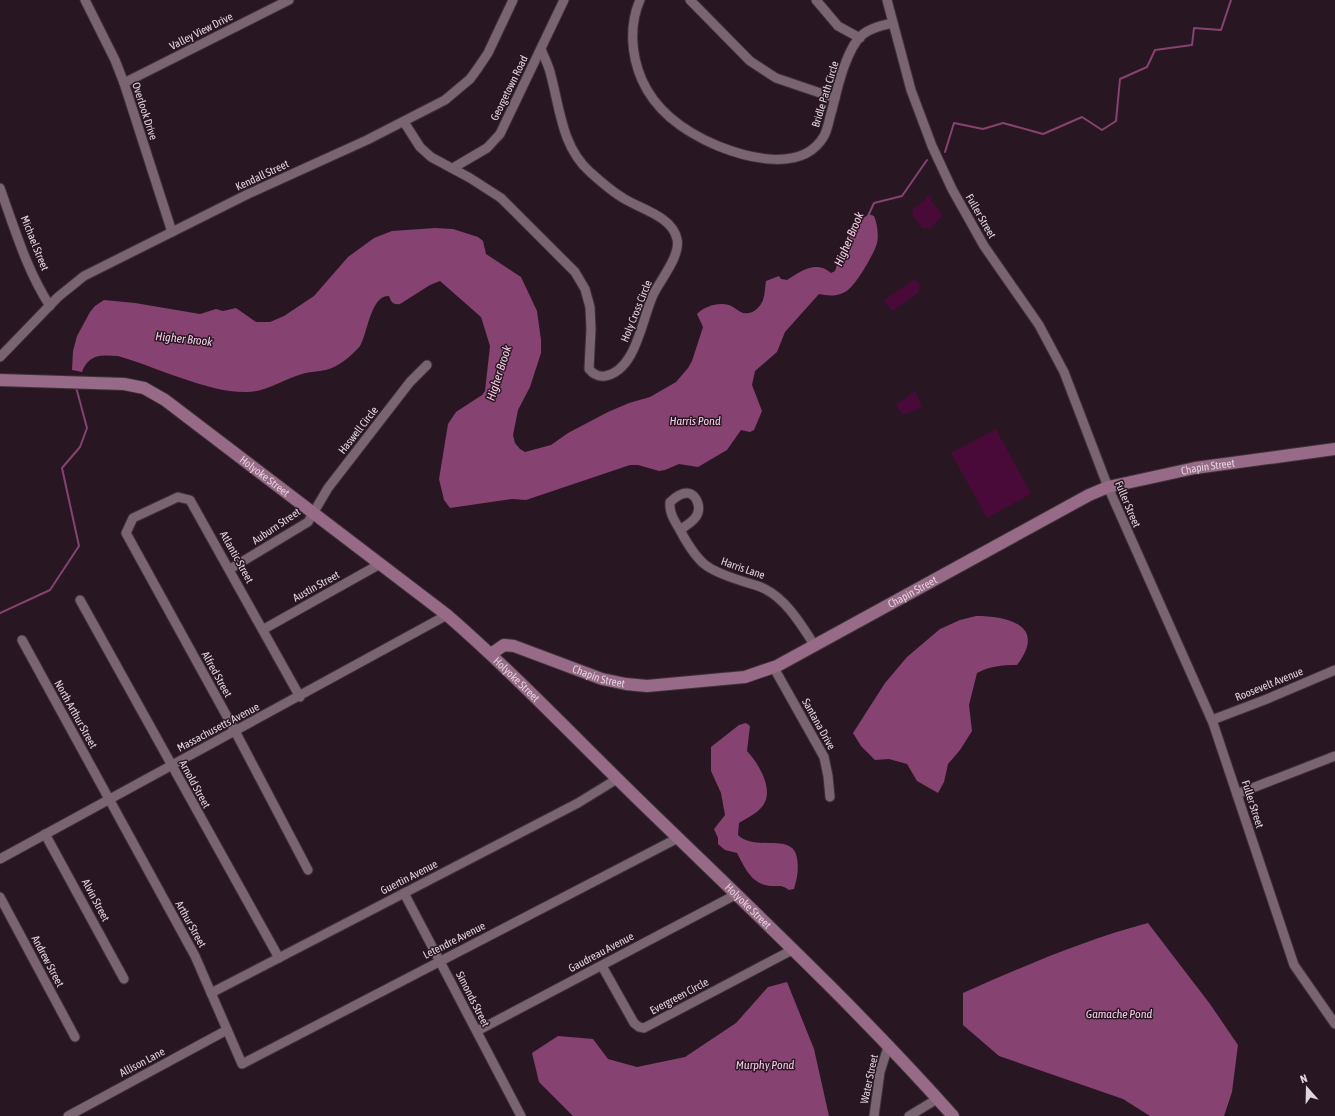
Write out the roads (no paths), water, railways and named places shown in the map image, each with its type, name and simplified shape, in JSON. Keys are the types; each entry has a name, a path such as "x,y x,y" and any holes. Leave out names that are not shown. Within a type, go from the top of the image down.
{"main road":[{"name":"Holyoke Street","path":"0,380 129,384 155,393 447,615 491,654 678,838 794,949 953,1116"},
{"name":"Chapin Street","path":"491,654 504,645 514,646 602,679 626,684 647,686 745,677 774,668 1089,495 1108,487 1195,468 1335,449"}],"street":[{"name":"Overlook Drive","path":"85,0 109,48 124,83 172,232"},
{"name":"Valley View Drive","path":"124,83 289,0"},
{"name":"Kendall Street","path":"0,357 58,297 84,276 248,194 404,122 445,100 470,79 488,53 513,0"},
{"name":"Georgetown Road","path":"453,168 487,148 495,140 541,50 564,0"},
{"name":"Bridle Path Circle","path":"640,0 632,41 636,64 642,80 651,95 671,118 684,128 702,138 723,148 756,158 774,160 798,156 815,146 824,136 834,98 850,53 860,38 872,30 893,23"},
{"path":"690,0 750,62 776,78 834,98"},
{"path":"816,0 838,26 860,38"},
{"name":"Fuller Street","path":"887,0 911,90 936,155 952,189 984,246 1036,320 1058,358 1108,487 1212,720 1294,965 1335,1024"},
{"name":"Holy Cross Circle","path":"404,122 420,147 431,157 453,168 501,198 578,277 585,289 590,306 590,371 597,375 605,376 621,366 632,354 654,294 676,254 677,238 668,223 616,194 579,160 569,142 550,71 541,50"},
{"name":"Michael Street","path":"0,188 31,269 42,294 50,306"},
{"name":"Haswell Circle","path":"313,513 328,488 410,382 427,365"},
{"name":"Atlantic Street","path":"126,533 133,518 178,497 190,500 264,629 300,697"},
{"name":"Auburn Street","path":"230,569 308,522 313,513"},
{"name":"Harris Lane","path":"680,530 692,552 706,568 766,589 779,599 795,617 815,646"},
{"name":"Alfred Street","path":"126,533 235,731 308,870"},
{"name":"Austin Street","path":"264,629 380,564"},
{"name":"Arnold Street","path":"80,600 279,958"},
{"name":"Massachusetts Avenue","path":"0,859 171,765 300,697 447,615"},
{"name":"North Arthur Street","path":"22,640 109,800"},
{"name":"Santana Drive","path":"774,668 824,757 830,797"},
{"name":"Roosevelt Avenue","path":"1212,720 1267,699 1335,670"},
{"path":"1238,794 1335,756"},
{"name":"Guertin Avenue","path":"211,993 578,803 617,778"},
{"name":"Arthur Street","path":"109,800 195,956 242,1064"},
{"name":"Alvin Street","path":"45,834 124,979"},
{"name":"Letendre Avenue","path":"242,1064 440,960 678,838"},
{"name":"Simonds Street","path":"404,893 477,1031 519,1115"},
{"name":"Gaudreau Avenue","path":"477,1031 737,894"},
{"name":"Andrew Street","path":"0,897 75,1037"},
{"name":"Evergreen Circle","path":"602,966 634,1023 639,1027 644,1028 794,949"},
{"name":"Allison Lane","path":"68,1116 227,1030"},
{"name":"Water Street","path":"874,1116 880,1072 888,1046"},
{"path":"909,1116 937,1099"}],"water":[{"name":"Harris Pond","path":"869,214 874,216 878,240 865,268 852,286 845,292 834,295 819,294 785,332 777,352 755,371 752,385 762,411 754,430 750,432 741,430 727,450 698,467 679,464 659,471 638,465 630,465 526,500 512,499 450,508 444,500 439,479 448,424 456,412 482,395 485,391 490,346 481,317 440,281 430,285 400,304 393,303 389,296 383,297 378,301 370,316 363,341 360,346 348,358 337,365 327,370 295,376 261,390 247,392 232,391 199,384 118,356 96,357 88,362 82,372 72,370 73,351 77,336 90,312 95,306 104,300 135,303 200,314 216,309 223,311 236,308 256,322 270,322 284,316 314,296 348,257 374,238 392,231 435,228 453,229 478,237 483,241 486,254 521,277 537,311 541,340 541,353 530,387 518,410 513,435 515,443 525,452 551,445 568,433 608,412 629,403 650,397 676,382 692,361 703,327 697,314 700,311 712,305 725,304 743,313 750,313 758,308 762,303 766,281 779,276 781,279 787,280 803,270 814,267 820,267 831,273 835,271 843,247 851,232"},
{"path":"976,616 1001,618 1011,621 1020,626 1026,632 1028,641 1025,652 1017,665 996,666 977,673 969,705 972,731 960,750 948,764 944,782 938,793 917,781 907,764 889,759 875,760 861,746 853,733 885,683 907,657 940,629 960,620"},
{"path":"746,723 750,726 747,751 761,771 767,787 767,795 765,802 760,809 739,823 738,835 745,840 781,844 794,850 798,866 794,889 789,890 779,886 764,885 759,883 750,875 737,853 725,850 718,844 718,838 714,829 725,815 721,793 711,771 711,747 739,725"},
{"name":"Gamache Pond","path":"1148,923 1210,1004 1238,1045 1232,1092 1224,1116 1150,1116 1123,1099 999,1056 963,1025 963,993 1031,963 1101,937"},
{"name":"Murphy Pond","path":"787,982 814,1049 829,1116 573,1116 539,1082 532,1053 558,1036 593,1039 608,1059 637,1067 685,1057 736,1023 768,987"}],"waterway":[{"name":"Higher Brook","path":"945,152 954,123 983,129 1003,123 1043,134 1082,117 1102,130 1116,121 1120,79 1147,67 1155,50 1192,45 1194,28 1221,30 1231,0"},
{"name":"Higher Brook","path":"868,216 874,203 902,196 927,160"},
{"name":"Higher Brook","path":"0,613 50,590 79,546 62,468 80,447 87,428 76,387"}]}
